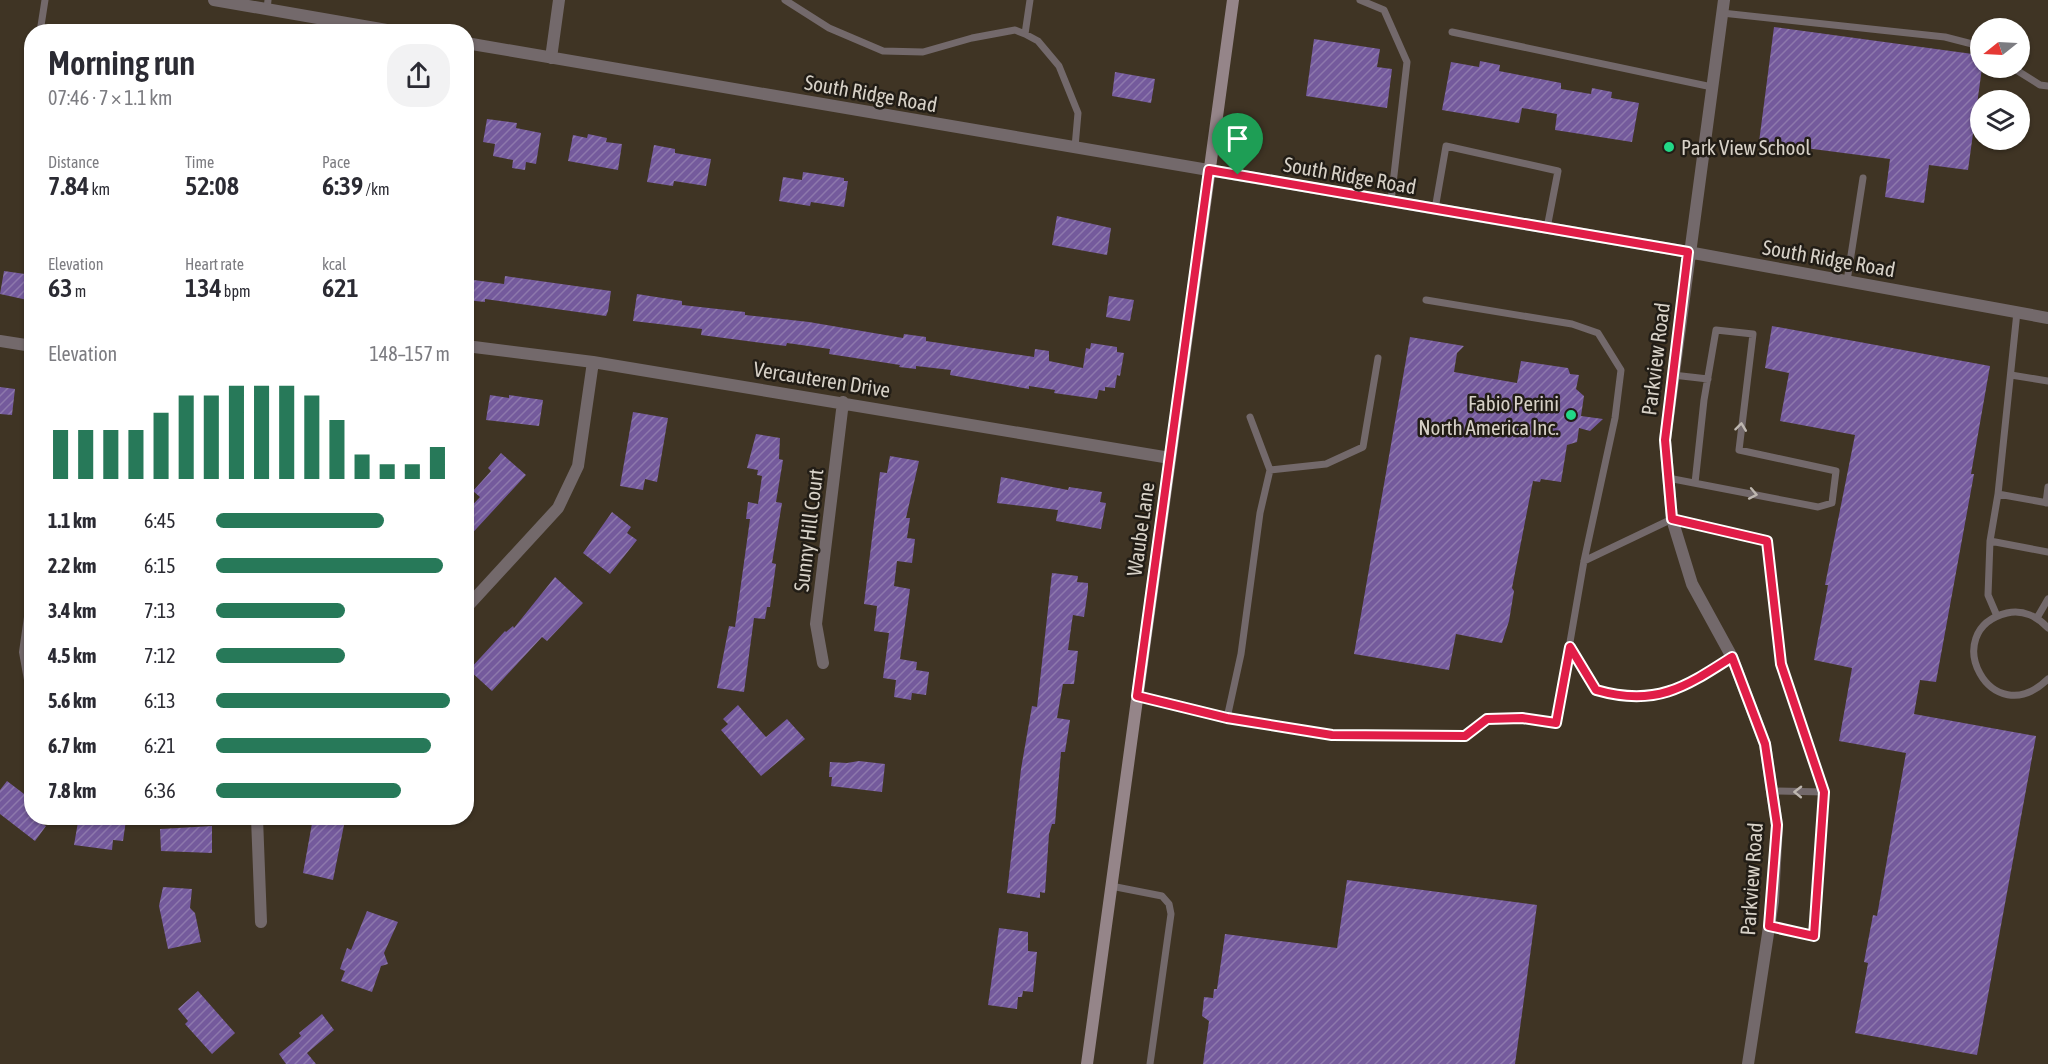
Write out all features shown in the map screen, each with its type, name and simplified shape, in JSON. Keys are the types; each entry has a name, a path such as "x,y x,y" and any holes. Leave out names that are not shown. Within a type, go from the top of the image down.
{"main road":[{"name":"Waube Lane","path":"1087,1064 1233,0"}],"street":[{"path":"214,0 268,5 359,24"},
{"path":"551,57 559,0"},
{"name":"Parkview Road","path":"1724,0 1688,252 1665,440 1672,519 1692,584 1732,657 1765,744 1777,825 1769,926 1748,1064"},
{"name":"South Ridge Road","path":"474,44 1688,252 2048,318"},
{"path":"0,341 24,345"},
{"name":"Vercauteren Drive","path":"474,347 593,362 1170,458"},
{"path":"474,599 558,508 578,466 593,362"},
{"name":"Sunny Hill Court","path":"823,663 816,624 843,402"},
{"path":"257,825 261,922"}],"lane":[{"path":"41,24 45,0"},
{"path":"785,0 829,28 883,51 923,52 972,38 1015,30 1025,34 1038,41 1059,66 1078,113 1076,147"},
{"path":"1025,34 1030,0"},
{"path":"1360,0 1384,10 1407,62 1391,201"},
{"path":"1722,13 1945,37 1970,43"},
{"path":"1452,32 1712,87"},
{"path":"2029,78 2040,85 2048,86"},
{"path":"1435,209 1446,146 1558,171 1546,228"},
{"path":"1847,281 1863,178"},
{"path":"1137,696 1227,718 1332,735 1465,736 1487,719 1522,718 1556,723 1584,561 1615,418 1621,370 1598,333 1572,324 1426,300"},
{"path":"1997,616 1988,595 1990,541 1998,494 2017,312"},
{"path":"1668,478 1818,507 1832,503 1836,471 1738,450 1753,334 1716,330 1695,483"},
{"path":"1270,470 1326,464 1363,447 1378,358"},
{"path":"1673,375 1708,379"},
{"path":"2011,375 2048,381"},
{"path":"1227,718 1240,654 1260,513 1270,470 1250,417"},
{"path":"1998,494 2047,503 2048,487"},
{"path":"1584,561 1672,519 1767,541 1781,664 1824,792 1814,936 1769,926"},
{"path":"1990,541 2048,552"},
{"path":"2037,618 2048,599"},
{"path":"2048,628 2037,618 2010,612 1997,616 1986,624 1977,635 1974,648 1979,675 1988,686 2013,696 2027,694 2048,679"},
{"path":"1570,647 1596,690 1618,696 1651,697 1687,686 1732,657"},
{"path":"1772,791 1824,792"},
{"path":"1111,886 1162,896 1169,904 1171,914 1150,1064"}],"building":[{"path":"1774,27 1970,54 1970,78 1981,78 1979,90 1970,90 1971,150 1968,170 1929,165 1924,203 1885,197 1890,159 1759,142"},
{"path":"1314,39 1380,49 1377,67 1392,69 1387,108 1306,96"},
{"path":"1480,61 1500,65 1499,71 1561,83 1561,89 1591,94 1592,88 1612,92 1611,98 1639,103 1632,142 1555,130 1557,114 1522,108 1519,123 1442,110 1451,62 1479,67"},
{"path":"1115,72 1155,79 1151,103 1112,96"},
{"path":"487,119 517,123 516,128 541,133 536,164 526,162 525,170 512,168 513,160 493,156 495,144 483,142"},
{"path":"588,134 607,138 606,142 622,144 618,170 568,161 573,135 587,138"},
{"path":"654,145 675,149 675,153 711,159 706,186 674,181 673,186 647,182"},
{"path":"803,172 844,178 844,181 848,181 844,207 811,202 810,206 779,201 783,177 802,180"},
{"path":"1057,216 1111,228 1107,255 1052,245"},
{"path":"4,271 24,274 24,299 0,294"},
{"path":"505,276 611,291 608,311 606,316 485,299 485,302 474,301 474,280 504,284"},
{"path":"637,294 682,301 682,305 745,312 745,315 809,322 903,338 904,334 926,337 926,341 1034,357 1035,349 1049,351 1049,361 1083,368 1086,348 1090,349 1091,343 1117,347 1117,352 1124,353 1120,376 1117,375 1115,388 1105,387 1105,391 1099,390 1097,399 1054,393 1055,390 1029,386 1029,389 950,375 951,370 916,366 916,369 899,367 900,365 829,354 830,349 701,335 702,329 633,321"},
{"path":"1109,296 1134,300 1130,321 1106,317"},
{"path":"1772,326 1990,366 1971,474 1974,474 1936,682 1920,680 1914,714 2036,736 1977,1055 1855,1033 1868,963 1864,962 1873,915 1877,916 1906,753 1839,741 1852,668 1814,660 1828,585 1825,585 1855,435 1780,421 1789,373 1765,368"},
{"path":"1410,337 1464,346 1457,353 1454,372 1517,383 1521,361 1568,368 1570,374 1579,375 1576,389 1584,396 1581,416 1603,419 1590,431 1579,428 1577,442 1567,445 1561,482 1541,479 1540,482 1533,481 1512,588 1514,591 1509,621 1502,643 1456,634 1449,670 1354,654"},
{"path":"0,387 15,389 12,415 0,414"},
{"path":"490,395 543,400 539,426 486,420"},
{"path":"633,412 668,418 657,482 645,479 643,490 620,486"},
{"path":"756,434 780,438 779,459 783,460 776,502 782,503 772,563 776,564 770,607 767,607 765,619 754,618 744,692 717,688 729,626 735,627 750,519 746,519 748,502 758,504 762,476 757,475 758,470 747,468"},
{"path":"501,453 526,475 474,531 474,503 480,497 474,490 491,471 488,468"},
{"path":"890,456 919,461 906,518 910,518 907,538 915,539 912,563 897,561 894,586 910,589 900,659 917,662 916,670 929,672 926,695 912,693 911,700 894,697 896,680 883,678 889,633 874,631 877,606 864,604 880,472 887,473"},
{"path":"1001,477 1068,490 1069,487 1102,492 1100,502 1106,503 1101,529 1056,521 1058,510 997,503"},
{"path":"612,512 631,527 627,533 637,540 610,574 583,553"},
{"path":"1052,573 1078,576 1077,582 1088,583 1088,589 1084,617 1073,615 1072,621 1068,650 1078,651 1074,684 1063,684 1057,718 1070,720 1065,752 1061,752 1055,824 1052,824 1049,834 1045,893 1040,892 1040,898 1007,893 1021,769 1032,706 1037,707"},
{"path":"555,577 583,603 547,641 542,637 492,691 474,675 474,665 505,631 513,626 514,628"},
{"path":"738,705 766,737 787,719 805,739 761,776 721,730 728,724 723,719"},
{"path":"859,761 885,764 882,792 831,786 830,762"},
{"path":"7,781 24,794 24,825 46,826 35,841 0,814 0,790"},
{"path":"77,825 125,825 123,841 113,840 112,850 74,845"},
{"path":"312,825 344,825 333,880 303,873"},
{"path":"212,826 212,853 161,851 160,829"},
{"path":"1347,880 1537,905 1515,1064 1203,1064 1209,1021 1202,1016 1204,997 1213,998 1214,989 1217,989 1225,934 1337,948"},
{"path":"163,887 192,889 190,908 195,913 201,942 168,949 159,906"},
{"path":"367,911 398,922 384,953 388,964 381,966 372,992 341,981 345,971 340,969 347,948 351,950"},
{"path":"999,928 1028,932 1028,951 1037,952 1033,992 1023,991 1022,997 1018,997 1017,1009 988,1005"},
{"path":"198,991 235,1033 212,1054 185,1024 188,1021 178,1009"},
{"path":"322,1014 334,1030 307,1053 316,1064 286,1064 279,1054 301,1036 299,1033"}],"place":[{"name":"Park View School","path":"1669,147"},
{"name":"Fabio Perini North America Inc.","path":"1571,415"}],"route":[{"path":"1209,170 1238,175 1688,252 1665,440 1672,519 1767,541 1781,664 1824,792 1814,936 1769,926 1773,901 1777,825 1765,744 1732,657 1687,686 1651,697 1618,696 1596,690 1570,647 1556,723 1522,718 1487,719 1465,736 1332,735 1227,718 1137,696 1209,170"}]}
